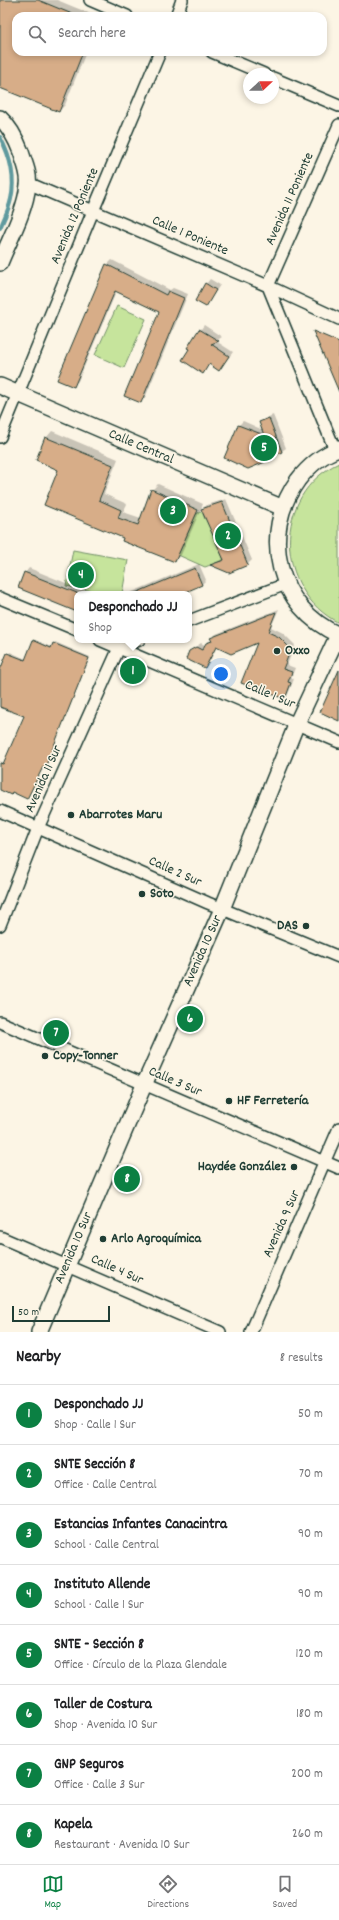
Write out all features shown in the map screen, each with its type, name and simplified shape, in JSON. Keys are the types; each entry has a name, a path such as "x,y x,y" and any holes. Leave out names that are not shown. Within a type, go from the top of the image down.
{"street":[{"path":"90,0 118,12"},
{"path":"178,12 182,0"},
{"name":"Avenida 12 Poniente","path":"0,437 158,56"},
{"path":"221,56 250,68"},
{"path":"279,81 339,106"},
{"path":"0,118 7,125 18,144 26,167 28,183 22,210 0,263"},
{"name":"Avenida 11 Poniente","path":"268,286 339,125"},
{"name":"Calle 1 Poniente","path":"28,183 339,318"},
{"path":"268,286 337,450 318,460 303,474 291,490 283,508 277,533 278,559 286,584 299,605 312,618 338,635"},
{"name":"Calle Central","path":"0,386 283,508"},
{"path":"192,620 286,584"},
{"path":"0,598 74,629"},
{"name":"Avenida 10 Sur","path":"39,1332 144,1085 222,909 297,723 338,635"},
{"name":"Calle 1 Sur","path":"107,643 339,742"},
{"path":"119,648 132,643"},
{"name":"Avenida 11 Sur","path":"0,925 38,828 119,648"},
{"name":"Calle 2 Sur","path":"0,811 222,909 339,957"},
{"name":"Calle 3 Sur","path":"0,1022 339,1168"},
{"name":"Avenida 9 Sur","path":"251,1332 326,1162 339,1128"},
{"name":"Calle 4 Sur","path":"0,1237 220,1332"}],"green space":[{"path":"117,306 146,319 124,368 95,355"},
{"path":"339,463 339,623 318,608 302,588 293,566 290,542 292,519 302,496 317,477"},
{"path":"202,511 205,519 207,518 224,560 205,567 178,555 196,514"},
{"path":"73,550 128,560 123,591 93,591 66,586"}],"building":[{"path":"0,0 38,0 67,12 12,12 12,56 81,56 59,112 0,88"},
{"path":"106,264 166,295 168,291 184,298 141,403 124,396 159,312 115,291 74,387 57,380"},
{"path":"205,283 216,290 206,307 195,301"},
{"path":"199,329 219,341 211,344 229,356 219,371 209,364 203,374 182,360 189,349 187,348"},
{"path":"313,331 339,342 339,392"},
{"path":"269,418 282,452 264,460 265,462 248,469 224,458 238,425 264,435 259,422"},
{"path":"45,437 113,465 99,500 121,510 118,518 138,525 151,489 198,510 175,562 122,541 123,538 44,505 58,470 36,460"},
{"path":"222,502 248,565 229,573 210,565 224,560 201,509"},
{"path":"195,568 202,585 188,591 140,591"},
{"path":"24,572 74,592 74,611 18,588"},
{"path":"276,612 268,632 279,637 291,649 283,669 292,672 288,682 291,683 285,699 241,683 257,643 231,654 216,647 205,668 186,659 189,651 196,647 202,650 206,643 212,641 210,638"},
{"path":"33,640 51,648 53,643 89,658 45,768 43,767 27,799 12,792 11,795 0,790 0,763 3,764 24,716 0,707 0,670 7,653 25,660"},
{"path":"339,670 339,721 320,712"}],"waterway":[{"path":"0,137 9,159 13,183 10,203 0,228"}],"place":[{"name":"SNTE - Sección 8","path":"264,448"},
{"name":"Estancias Infantes Canacintra","path":"173,511"},
{"name":"SNTE Sección 8","path":"228,536"},
{"name":"Instituto Allende","path":"81,575"},
{"name":"Oxxo","path":"277,651"},
{"name":"Desponchado JJ","path":"133,671"},
{"name":"Abarrotes Maru","path":"71,815"},
{"name":"Soto","path":"142,894"},
{"name":"DAS","path":"306,926"},
{"name":"Taller de Costura","path":"190,1019"},
{"name":"GNP Seguros","path":"56,1033"},
{"name":"Copy-Tonner","path":"45,1056"},
{"name":"HF Ferretería","path":"229,1101"},
{"name":"Haydée González","path":"294,1167"},
{"name":"Kapela","path":"127,1179"},
{"name":"Arlo Agroquímica","path":"103,1239"}]}
